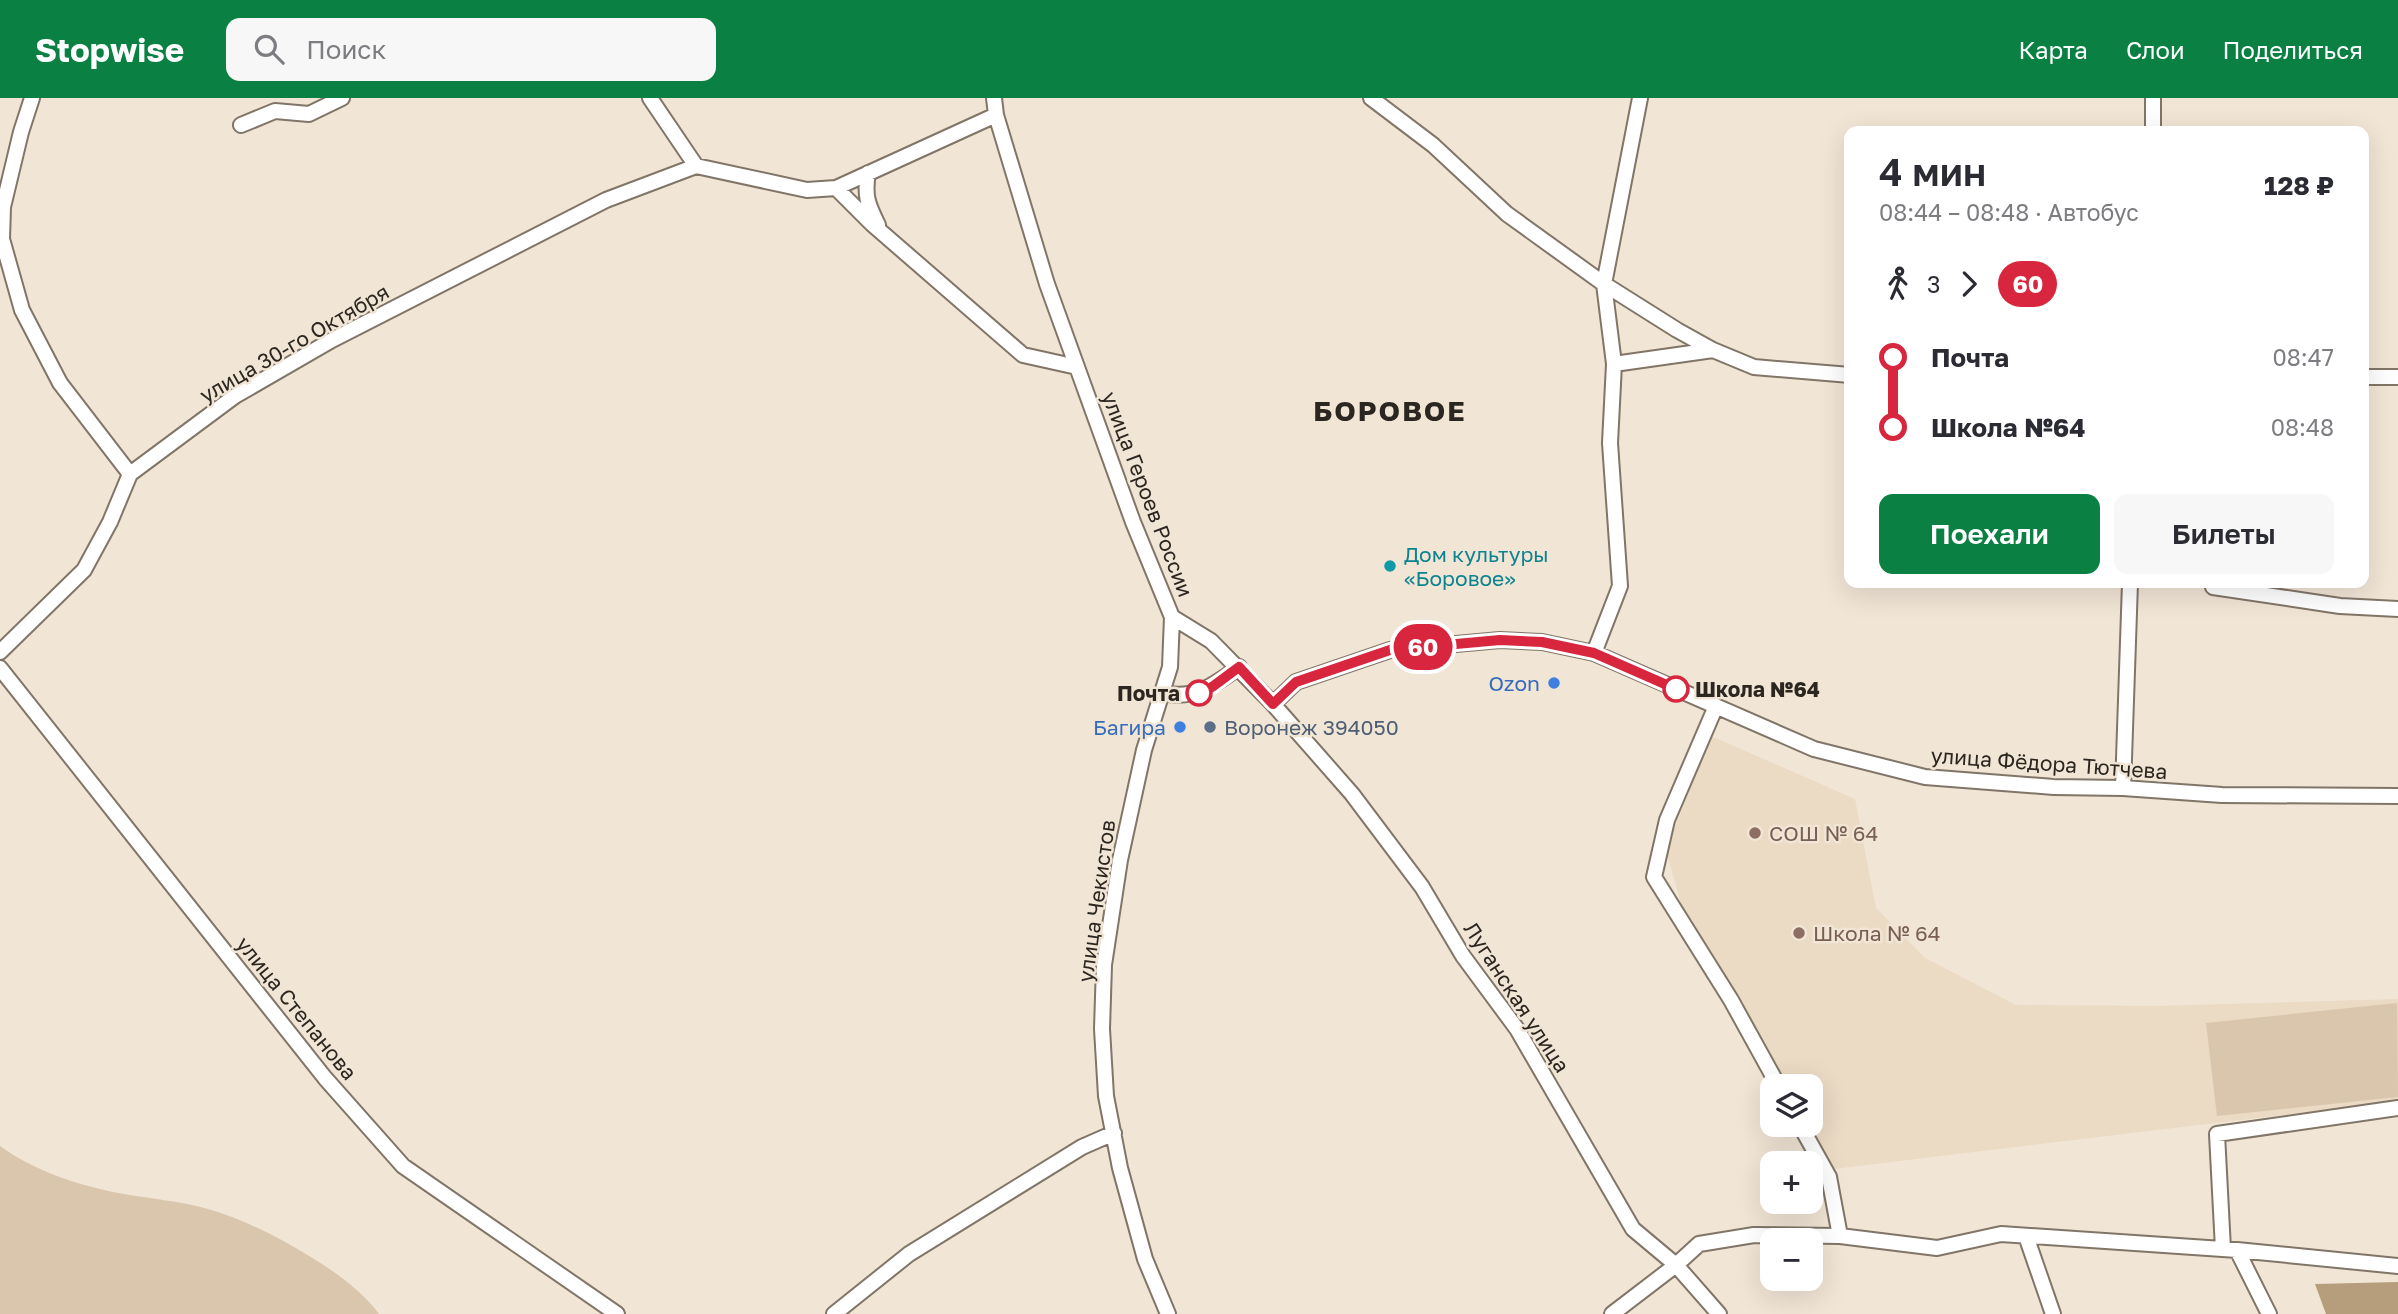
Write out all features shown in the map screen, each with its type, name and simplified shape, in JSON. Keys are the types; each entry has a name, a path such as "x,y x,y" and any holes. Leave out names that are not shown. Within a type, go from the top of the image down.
{"street":[{"path":"0,652 84,570 110,522 130,474 60,383 22,310 2,239 3,207 32,98"},
{"path":"240,125 275,111 309,114 342,98"},
{"path":"650,98 695,166 807,190 836,188 996,115"},
{"name":"улица Героев России","path":"994,98 996,115 1047,284 1137,533 1172,617 1211,640 1273,704"},
{"path":"1371,98 1433,145 1507,214 1604,284 1713,350 1754,368 1844,374"},
{"path":"1273,704 1296,682 1390,650 1500,640 1542,642 1594,653 1620,586 1610,443 1614,364 1604,284 1640,98"},
{"path":"2152,98 2153,126"},
{"name":"улица 30-го Октября","path":"130,474 235,396 332,340 606,200 695,166"},
{"path":"869,173 865,191 882,233"},
{"path":"836,188 882,233 1023,355 1077,367"},
{"path":"1614,364 1713,350"},
{"path":"2369,377 2398,377"},
{"path":"2123,788 2130,588"},
{"path":"2220,588 2340,606 2398,609"},
{"name":"улица Чекистов","path":"1168,1314 1145,1259 1120,1168 1106,1096 1102,1043 1104,965 1119,860 1144,750 1170,667 1172,617"},
{"name":"улица Фёдора Тютчева","path":"1594,653 1814,748 1925,777 2054,787 2123,788 2222,795 2398,796"},
{"path":"1163,693 1178,696 1199,693 1239,667"},
{"name":"улица Степанова","path":"0,668 325,1078 403,1166 617,1314"},
{"name":"Луганская улица","path":"1273,704 1352,794 1422,887 1463,956 1517,1029 1633,1229 1676,1265 1719,1314"},
{"path":"1716,706 1667,820 1654,877 1731,1000 1772,1074"},
{"path":"2269,1314 2230,1249 2217,1134 2398,1108"},
{"path":"834,1314 909,1254 1082,1147 1114,1133"},
{"path":"1807,1137 1829,1177 1840,1236"},
{"path":"1612,1314 1699,1244 1754,1235 1840,1236 1937,1248 2001,1234 2230,1249 2398,1266"},
{"path":"2026,1236 2053,1314"}],"shaded area":[{"name":"Школа № 64","path":"1711,736 1855,799 1876,908 1925,958 2016,1005 2157,1006 2398,999 2398,1101 1833,1169 1815,1137 1823,1137 1823,1074 1778,1074 1682,907 1666,850"},
{"path":"2397,1003 2398,1097 2217,1116 2206,1023"},
{"path":"0,1146 43,1171 75,1182 124,1194 198,1206 249,1224 332,1270 379,1314 0,1314"},
{"path":"2398,1282 2398,1314 2326,1314 2315,1284"}],"bus line":[{"name":"60","path":"1199,693 1239,667 1273,704 1296,682 1390,650 1500,640 1542,642 1594,653 1676,689"}],"place":[{"name":"Дом культуры «Боровое»","path":"1390,566"},
{"name":"Ozon","path":"1554,683"},
{"name":"Школа №64","path":"1676,689"},
{"name":"Почта","path":"1199,693"},
{"name":"Багира","path":"1180,727"},
{"name":"Воронеж 394050","path":"1210,727"},
{"name":"СОШ № 64","path":"1755,833"},
{"name":"Школа № 64","path":"1799,933"}],"district":[{"name":"БОРОВОЕ","path":"1390,410"}]}
